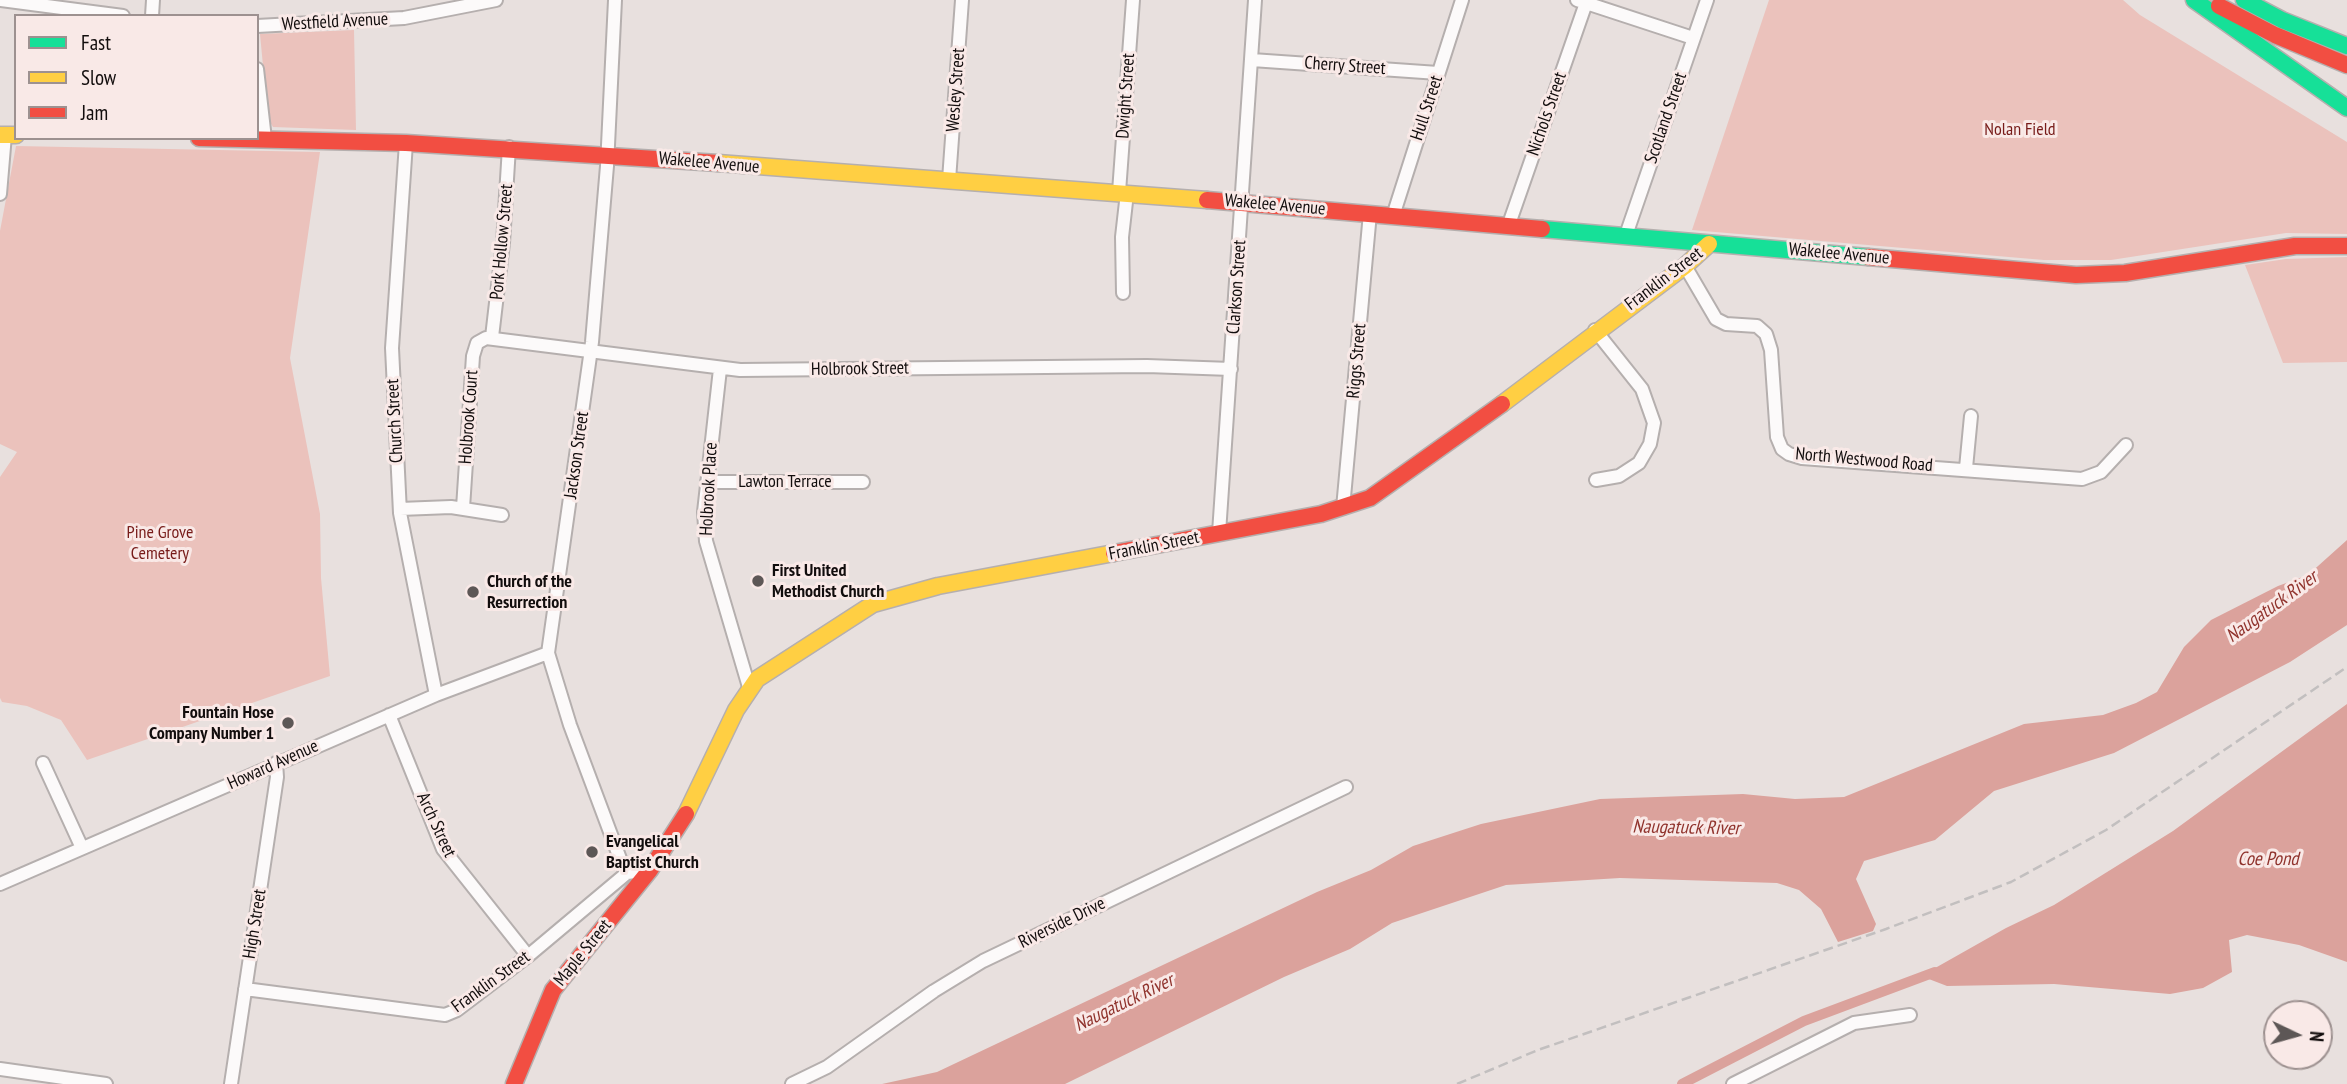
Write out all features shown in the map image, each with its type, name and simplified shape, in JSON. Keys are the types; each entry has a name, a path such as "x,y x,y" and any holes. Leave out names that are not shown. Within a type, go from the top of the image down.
{"main road":[{"path":"2194,0 2347,108"},
{"path":"2208,0 2275,36 2347,65"},
{"path":"2244,0 2282,20 2347,46"},
{"name":"Wakelee Avenue","path":"259,139 509,147 1123,192 2076,275 2125,272 2295,246 2347,246"},
{"name":"Franklin Street","path":"749,687 873,604 939,586 1343,508 1370,498 1393,484 1595,330 1685,266 1709,244"},
{"path":"650,870 693,803 749,687"},
{"name":"Maple Street","path":"514,1084 553,990 650,870"}],"street":[{"path":"1,0 108,14"},
{"name":"Westfield Avenue","path":"259,26 404,18 496,0"},
{"name":"Jackson Street","path":"615,0 591,353 548,653 570,725 627,873"},
{"name":"Wesley Street","path":"949,180 962,0"},
{"name":"Dwight Street","path":"1123,293 1123,192 1133,0"},
{"name":"Clarkson Street","path":"1219,533 1255,0"},
{"name":"Hull Street","path":"1393,216 1462,0"},
{"name":"Scotland Street","path":"1626,235 1706,0"},
{"path":"1581,2 1693,38"},
{"name":"Nichols Street","path":"1509,225 1581,2"},
{"name":"Cherry Street","path":"1252,60 1438,73"},
{"path":"259,86 265,139"},
{"path":"0,194 7,135"},
{"name":"Church Street","path":"406,143 392,348 400,509 402,533 436,695"},
{"name":"Pork Hollow Street","path":"492,337 503,243 509,147"},
{"name":"Riggs Street","path":"1343,508 1370,213"},
{"name":"North Westwood Road","path":"1685,266 1716,320 1726,324 1757,326 1766,334 1771,350 1777,437 1782,449 1789,454 1802,458 1966,468 2082,479 2101,472 2126,445"},
{"path":"1595,330 1642,390 1654,423 1650,444 1639,463 1619,476 1596,480"},
{"name":"Holbrook Street","path":"492,337 720,369 1147,366 1231,369"},
{"name":"Holbrook Court","path":"463,508 472,356 477,343 492,337"},
{"name":"Holbrook Place","path":"720,369 704,512 708,552 749,687"},
{"path":"1966,468 1971,416"},
{"name":"Lawton Terrace","path":"707,482 863,482"},
{"path":"400,509 463,508 502,515"},
{"name":"Howard Avenue","path":"0,884 436,695 548,653"},
{"name":"Arch Street","path":"389,715 443,849 528,956"},
{"path":"43,763 82,848"},
{"name":"High Street","path":"230,1084 277,777 276,763"},
{"name":"Riverside Drive","path":"792,1084 827,1067 934,991 983,961 1346,787"},
{"path":"627,873 650,870"},
{"name":"Franklin Street","path":"245,989 440,1016 457,1010 528,956 627,873"},
{"path":"1733,1084 1753,1080 1770,1063 1853,1023 1910,1015"},
{"path":"0,1069 106,1084"}],"green space":[{"name":"Nolan Field","path":"1769,0 2123,0 2140,15 2347,142 2347,234 2286,233 2111,260 2044,260 1692,230"},
{"path":"354,30 356,130 273,127 268,119 260,34"},
{"name":"Pine Grove Cemetery","path":"16,146 320,152 290,358 320,514 321,578 330,676 87,760 61,720 27,706 2,702 0,698 0,477 17,452 0,444 0,231"},
{"path":"2347,257 2347,362 2283,363 2245,265 2286,259"}],"water":[{"name":"Naugatuck River","path":"2347,540 2347,625 2290,662 2114,753 1994,791 1935,840 1864,861 1856,879 1876,924 1873,931 1838,942 1821,909 1799,890 1777,883 1620,878 1506,885 1392,923 1350,949 1284,977 1065,1084 882,1084 937,1072 1317,892 1371,870 1413,846 1481,824 1600,799 1743,794 1795,799 1844,797 2024,724 2103,715 2136,703 2157,692 2184,647 2211,620 2278,586 2308,575"},
{"name":"Coe Pond","path":"2347,704 2347,962 2299,945 2247,935 2229,940 2232,972 2203,988 2170,994 2054,984 1947,986 1921,976 2006,928 2054,905 2173,831"}],"waterway":[{"path":"1682,1084 1804,1021 1935,972"}],"railway":[{"path":"1457,1084 1538,1050 1886,929 2011,882 2106,830 2347,667"}],"traffic: fast":[{"path":"2194,0 2347,108"},
{"path":"2244,0 2282,20 2347,46"},
{"path":"1542,229 1868,257"}],"traffic: slow":[{"path":"0,135 14,135"},
{"path":"718,163 1207,200"},
{"path":"1502,404 1685,266 1709,244"},
{"path":"686,814 736,710 757,679 873,604 938,586 1114,553"}],"traffic: jam":[{"path":"2219,6 2275,35 2347,65"},
{"path":"259,139 406,143 718,163"},
{"path":"1207,200 1542,229"},
{"path":"1868,257 2076,275 2125,273 2295,246 2347,246"},
{"path":"1114,553 1321,514 1370,498 1502,404"},
{"path":"514,1084 553,990 650,870 686,814"}],"place":[{"name":"First United Methodist Church","path":"758,581"},
{"name":"Church of the Resurrection","path":"473,592"},
{"name":"Fountain Hose Company Number 1","path":"288,723"},
{"name":"Evangelical Baptist Church","path":"592,852"}]}
